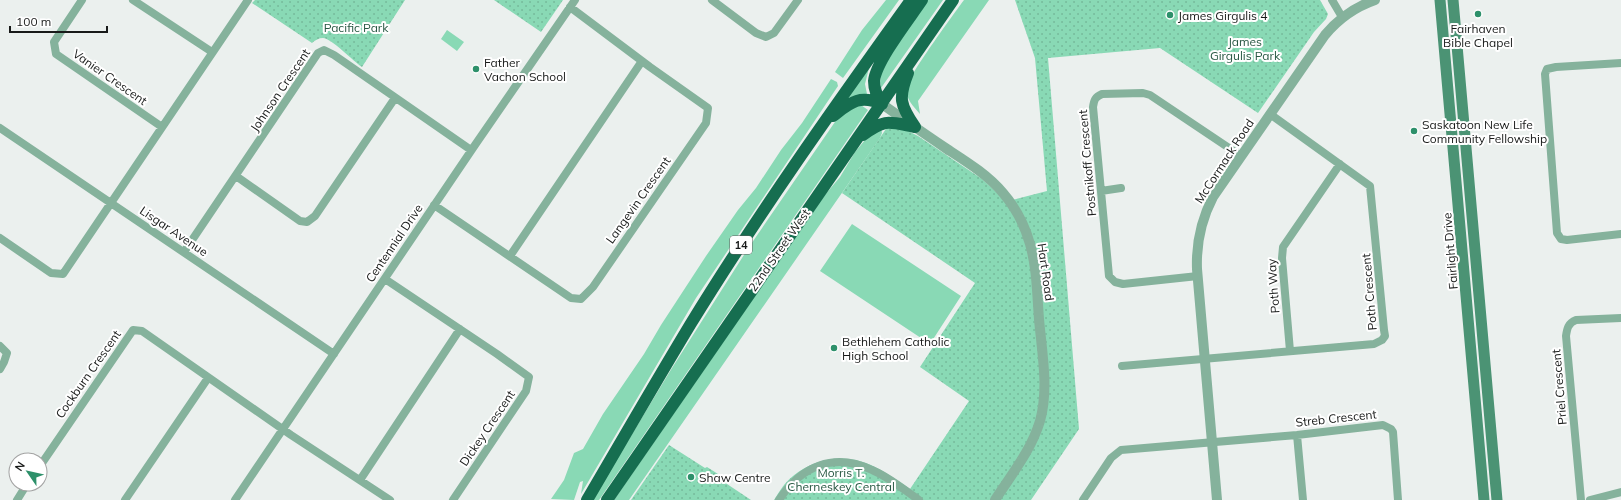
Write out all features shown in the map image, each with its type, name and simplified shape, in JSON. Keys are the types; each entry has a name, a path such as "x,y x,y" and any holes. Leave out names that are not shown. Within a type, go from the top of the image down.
{"highway":[{"name":"14","path":"587,500 690,325 761,215 911,0"},
{"path":"882,104 876,94 874,86 877,70 882,59 922,0"},
{"name":"22nd Street West","path":"607,500 953,0"},
{"path":"912,60 901,99 904,110 915,128"},
{"path":"825,122 844,107 859,100 871,100 882,104"},
{"path":"856,140 883,123 895,123 915,128"}],"main road":[{"name":"Fairlight Drive","path":"1440,0 1484,500"},
{"name":"Fairlight Drive","path":"1453,0 1497,500"}],"street":[{"name":"Vanier Crescent","path":"82,0 54,42 56,54 162,127"},
{"path":"133,0 212,52"},
{"path":"0,238 51,273 62,274 248,0"},
{"path":"712,0 756,33 766,37 774,33 798,0"},
{"path":"1332,0 1342,17"},
{"name":"McCormack Road","path":"1217,500 1198,276 1197,248 1202,219 1213,197 1325,35 1342,17 1361,5 1375,0"},
{"name":"Langevin Crescent","path":"434,205 571,298 581,299 593,287 706,123 708,108 642,61 573,3"},
{"name":"Centennial Drive","path":"235,500 471,150 573,3"},
{"name":"Johnson Crescent","path":"184,252 318,53 324,50 334,55 471,150"},
{"path":"510,256 642,61"},
{"path":"1621,63 1551,67 1547,69 1545,74 1557,233 1562,239 1567,240 1621,234"},
{"name":"Postnikoff Crescent","path":"1198,276 1123,284 1111,280 1108,271 1094,107 1095,99 1102,94 1143,93 1150,95 1241,156"},
{"path":"236,176 300,221 307,222 315,216 395,98"},
{"name":"Hart Road","path":"882,104 978,170 1003,192 1016,210 1022,222 1033,254 1044,376 1044,404 1032,441 995,500"},
{"name":"Poth Crescent","path":"1122,366 1374,344 1382,340 1385,336 1370,186 1270,114"},
{"name":"Lisgar Avenue","path":"0,128 334,354"},
{"name":"Poth Way","path":"1290,351 1282,258 1283,247 1340,164"},
{"path":"1101,191 1121,188"},
{"name":"Dickey Crescent","path":"385,279 529,377 526,391 453,500"},
{"name":"Priel Crescent","path":"1581,500 1567,328 1570,323 1576,320 1621,318"},
{"path":"360,480 460,329"},
{"name":"Cockburn Crescent","path":"48,454 133,330 142,331 283,429"},
{"path":"0,346 7,353 0,368"},
{"path":"125,500 208,378"},
{"name":"Streb Crescent","path":"1083,500 1111,458 1118,451 1297,435 1383,425 1391,429 1393,432 1398,500"},
{"path":"283,429 390,500"},
{"path":"1297,435 1303,500"},
{"path":"779,500 791,484 802,474 823,464 838,462 852,463 873,470 919,500"},
{"path":"1590,500 1621,492"}],"green space":[{"name":"Pacific Park","path":"255,0 405,0 362,67 327,39 320,38 312,43 252,3"},
{"path":"494,0 563,0 541,32"},
{"path":"886,0 899,0 843,78 835,72 862,30"},
{"path":"928,0 943,0 881,88 880,82 882,67"},
{"path":"964,0 989,0 918,101 920,114 912,105 906,92 908,82 922,59"},
{"path":"1015,0 1320,0 1328,14 1326,19 1314,32 1258,113 1160,48 1048,58 1079,429 1031,500 774,500 790,478 802,470 820,461 840,458 861,461 871,465 910,489 969,401 920,367 975,283 842,193 888,126 906,130 918,136 982,179 1005,202 1047,191 1035,58"},
{"path":"447,30 464,42 457,51 441,39"},
{"path":"869,68 865,84 867,94 846,99"},
{"path":"831,79 837,82 838,86 696,298 581,494 583,481 580,482 574,500 551,499 564,480 574,453 583,449 603,414 644,354 706,256 738,210 756,188 781,150 802,123"},
{"path":"858,103 868,110 599,500 592,500 672,368 749,247 837,119"},
{"path":"881,128 882,133 880,138 629,500 614,500 824,196 840,177 855,152 865,140"},
{"path":"852,224 961,296 930,344 820,271"},
{"name":"Shaw Centre","path":"669,445 705,468 707,467 729,481 727,484 751,500 631,500"}],"place":[{"name":"Fairhaven Bible Chapel","path":"1478,14"},
{"name":"James Girgulis 4","path":"1170,15"},
{"name":"Father Vachon School","path":"476,69"},
{"name":"Saskatoon New Life Community Fellowship","path":"1414,131"},
{"name":"Bethlehem Catholic High School","path":"834,348"},
{"name":"Shaw Centre","path":"691,477"}],"park label":[{"name":"James Girgulis Park","path":"1245,48"},
{"name":"Morris T. Cherneskey Central","path":"841,479"}]}
